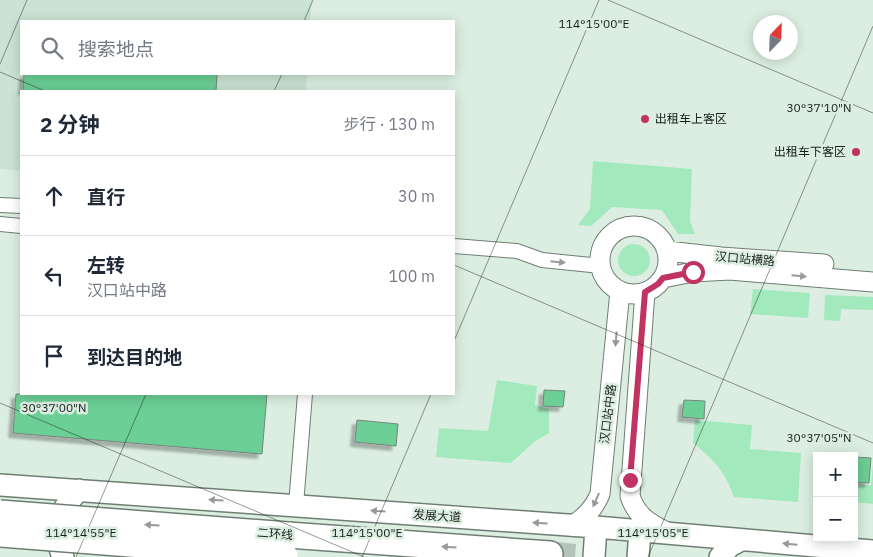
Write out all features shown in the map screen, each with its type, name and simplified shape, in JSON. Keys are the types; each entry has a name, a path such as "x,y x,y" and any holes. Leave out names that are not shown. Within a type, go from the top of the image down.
{"highway":[{"name":"二环线","path":"0,513 290,550"},
{"name":"二环线","path":"0,534 290,550 550,554"}],"main road":[{"path":"640,227 649,230 663,242 667,250 667,269 663,278 658,284 645,292 628,293 620,291 608,281 601,266 603,248 607,240 622,229 640,227"},
{"name":"汉口站横路","path":"667,250 824,264"},
{"path":"663,278 693,272 730,270 873,282"},
{"name":"汉口站中路","path":"572,526 587,515 596,504 600,494 620,291"},
{"name":"汉口站中路","path":"645,292 630,496 634,508 641,518 670,533"},
{"name":"发展大道","path":"0,485 670,533 873,551"},
{"path":"63,557 57,530 60,515 66,503 79,490"},
{"path":"594,557 596,528"},
{"path":"638,557 640,531"},
{"path":"720,557 730,546 741,540"}],"street":[{"path":"0,205 20,206"},
{"path":"0,224 20,226"},
{"path":"455,246 517,251 542,260 601,266"},
{"path":"296,505 305,395"}],"shaded area":[{"path":"0,0 312,0 310,20 20,20 20,75 307,75 306,90 20,90 20,171 0,169"}],"green space":[{"path":"593,161 692,169 690,221 695,234 678,234 662,210 612,207 591,226 578,225 590,209"},
{"path":"634,244 640,245 645,249 649,254 649,266 645,271 640,275 634,276 628,275 623,271 619,266 618,260 619,254 623,249 628,245"},
{"path":"753,289 810,293 808,318 750,314"},
{"path":"825,295 873,297 873,310 841,309 840,321 824,320"},
{"path":"497,380 537,386 535,405 549,409 549,433 534,442 511,463 436,457 439,428 488,431"},
{"path":"695,420 752,425 750,449 801,453 798,502 734,497 723,473 693,443"},
{"path":"873,463 873,504 858,502 858,484 871,485"}],"building":[{"path":"24,75 217,75 216,90 23,90"},
{"path":"544,390 565,391 563,407 543,406"},
{"path":"16,394 267,395 262,454 13,433"},
{"path":"684,400 705,401 704,419 682,417"},
{"path":"357,420 398,424 396,446 355,442"},
{"path":"858,457 871,458 869,483 858,482"}],"tunnel":[{"path":"550,554 580,557"}],"place":[{"name":"出租车上客区","path":"645,119"},
{"name":"出租车下客区","path":"856,152"}],"route":[{"path":"630,480 645,292 652,289 663,278 693,272"}]}
